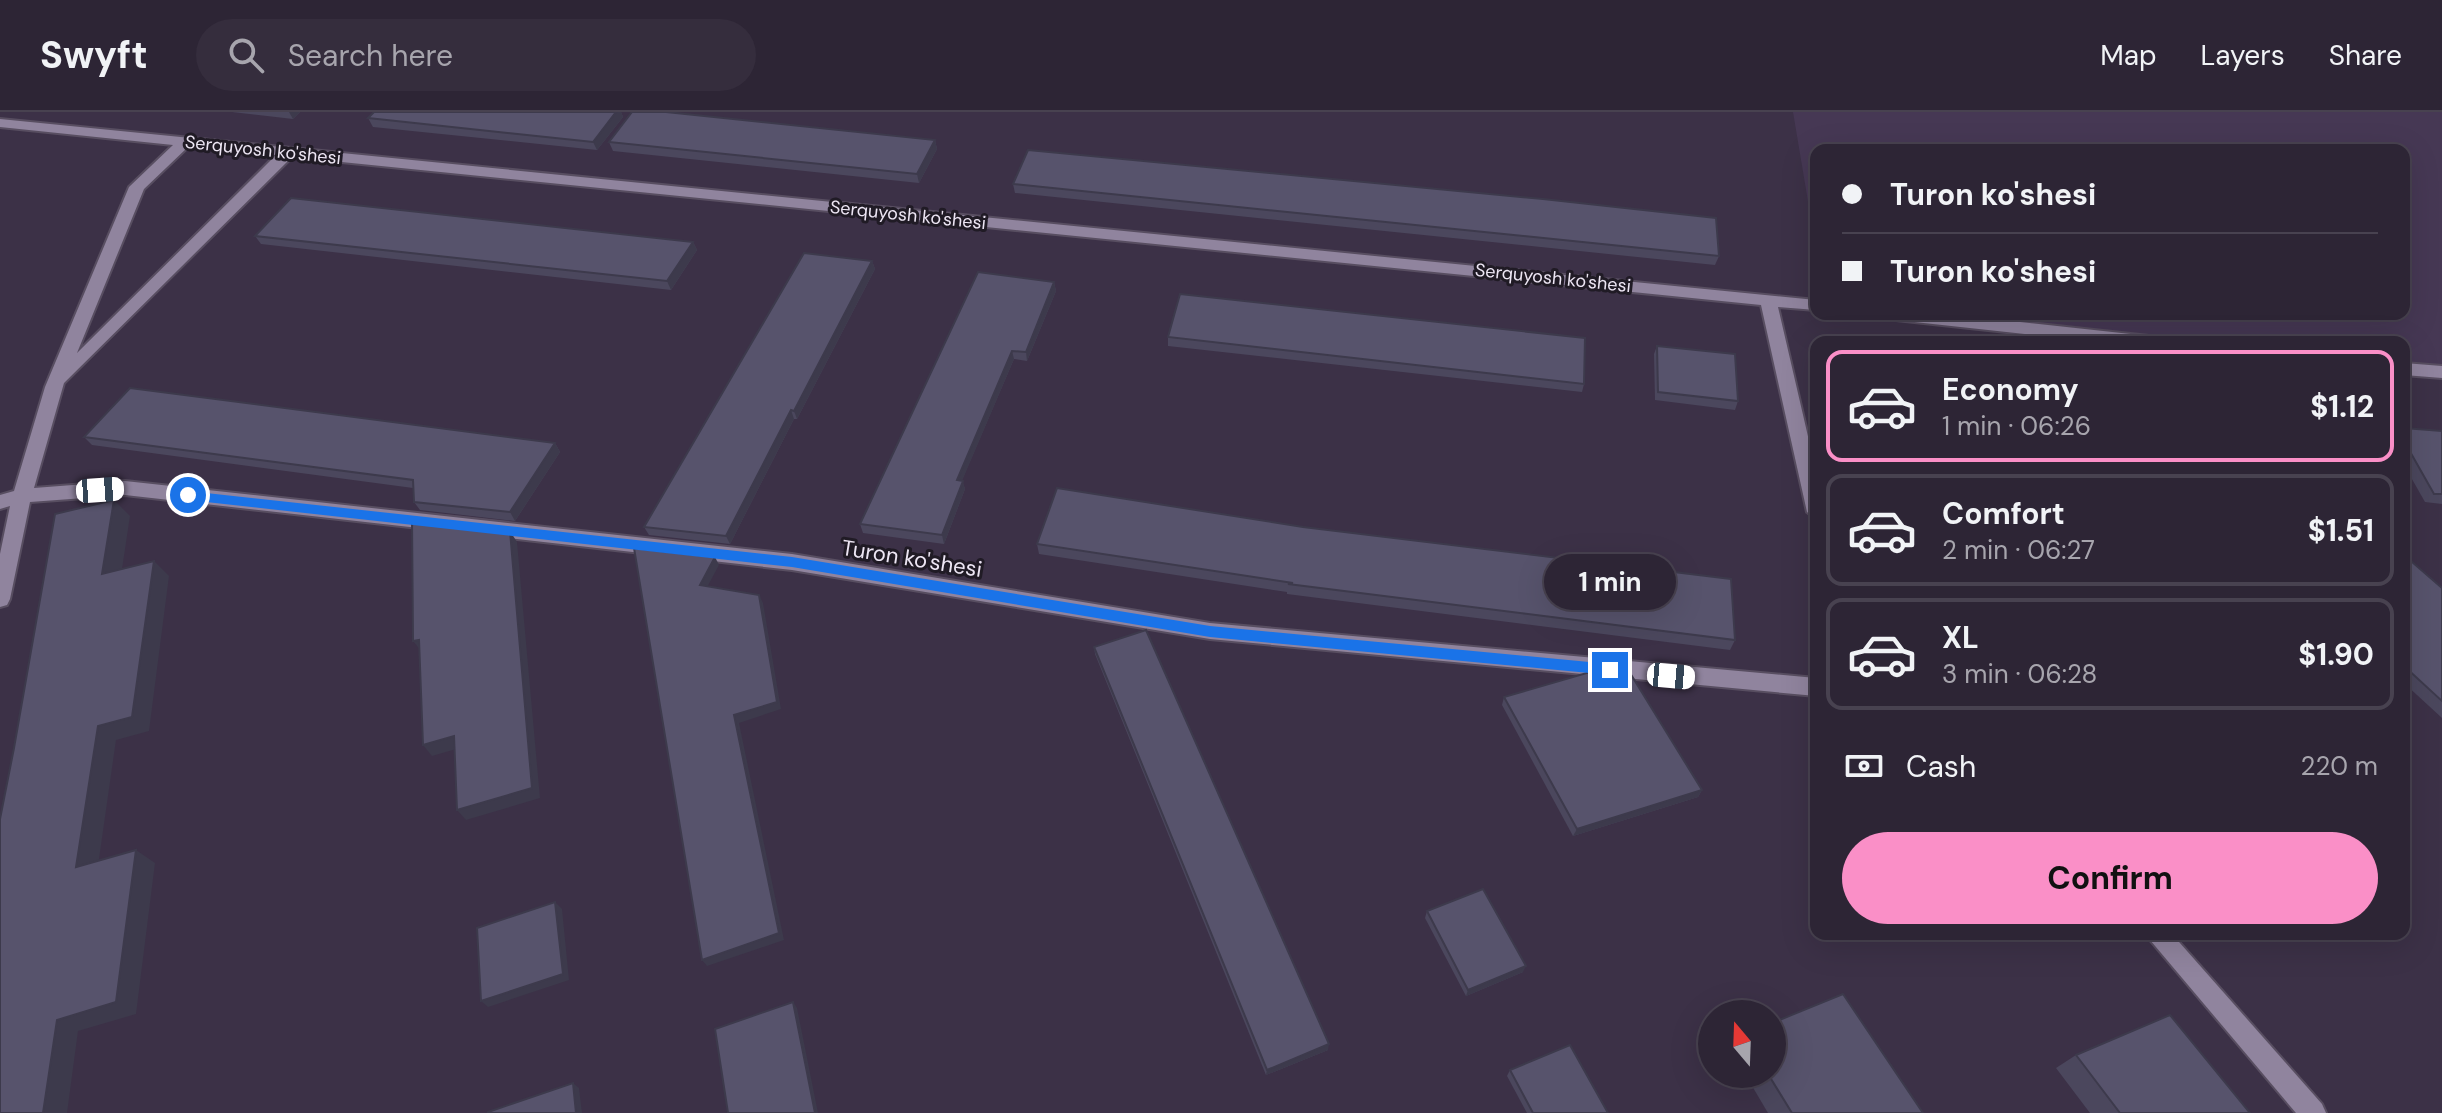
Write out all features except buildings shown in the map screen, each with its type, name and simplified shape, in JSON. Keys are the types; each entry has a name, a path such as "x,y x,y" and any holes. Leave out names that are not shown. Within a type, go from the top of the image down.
{"street":[{"name":"Serquyosh ko'shesi","path":"0,123 1810,304"},
{"path":"0,599 22,496 54,387 137,187 185,142"},
{"path":"54,387 288,152"},
{"path":"1768,300 1810,486"},
{"path":"1950,320 2095,336"},
{"path":"2410,369 2442,372"},
{"name":"Turon ko'shesi","path":"0,502 22,496 125,488 792,562 1210,631 1810,686"},
{"path":"2162,940 2313,1113"}],"shaded area":[{"path":"1793,112 2442,112 2442,365 2410,362 2410,336 2147,336 1982,320 2410,320 2410,144 1810,144 1810,213"}],"route":[{"path":"188,495 792,562 1210,631 1610,670"}]}
